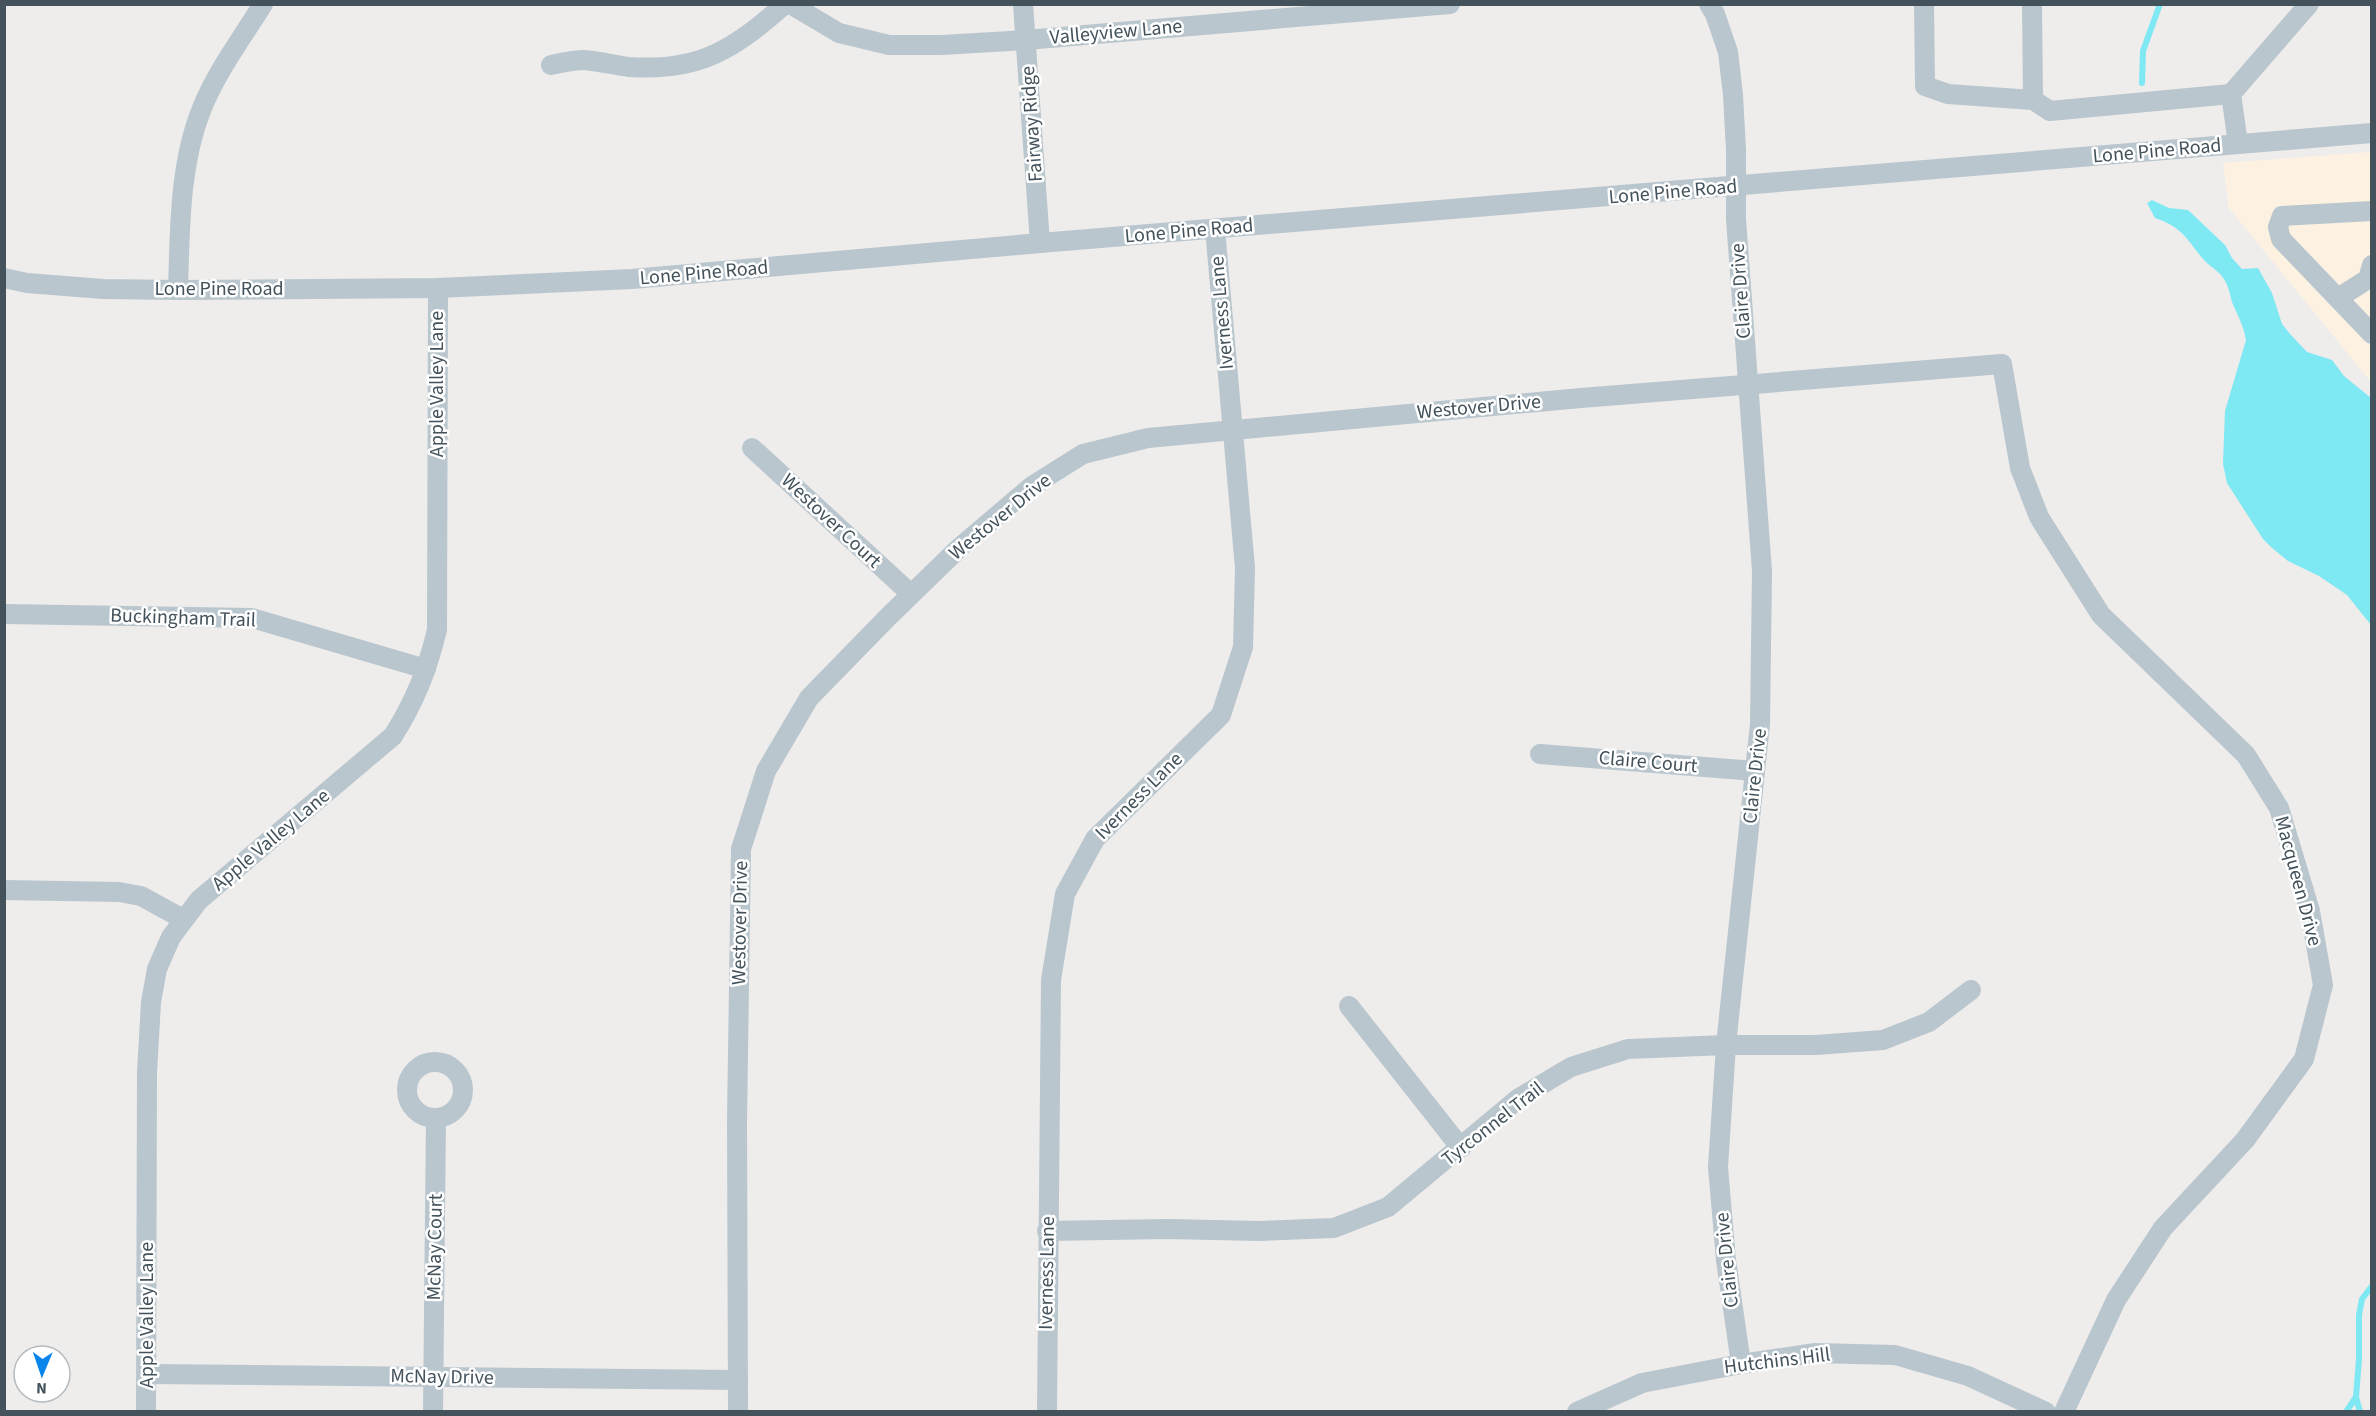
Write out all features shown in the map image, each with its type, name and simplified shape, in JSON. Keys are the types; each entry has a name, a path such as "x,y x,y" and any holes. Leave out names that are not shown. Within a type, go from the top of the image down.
{"street":[{"path":"178,290 180,212 194,134 203,107 263,4"},
{"path":"551,65 582,60 628,67 669,68 696,63 725,50 755,31 785,4"},
{"name":"Valleyview Lane","path":"790,4 839,33 889,45 942,45 1026,40 1450,4"},
{"name":"Fairway Ridge","path":"1023,4 1040,243"},
{"name":"Claire Drive","path":"1709,4 1715,14 1728,52 1736,150 1747,385 1762,571 1760,724 1726,1045 1718,1167 1726,1260 1741,1364"},
{"path":"1924,4 1925,86 1948,94 2033,100 2050,111 2231,94 2309,4"},
{"path":"2032,4 2033,100"},
{"path":"2231,94 2238,144"},
{"name":"Lone Pine Road","path":"4,278 27,283 103,289 178,290 438,288 632,279 2372,133"},
{"path":"2372,211 2282,216 2278,227 2281,238 2372,334"},
{"name":"Iverness Lane","path":"1047,1412 1051,980 1065,894 1095,839 1221,715 1244,647 1245,568 1215,229"},
{"path":"2338,298 2368,279 2372,265"},
{"name":"Apple Valley Lane","path":"146,1412 147,1072 151,1002 157,969 171,937 199,900 393,736 412,706 437,630 438,288"},
{"name":"Westover Drive","path":"738,1412 737,1121 741,849 766,771 809,698 959,548 1032,486 1083,454 1149,438 2002,364"},
{"name":"Macqueen Drive","path":"2002,364 2020,468 2039,517 2101,615 2246,755 2279,808 2310,911 2323,985 2304,1059 2246,1140 2163,1228 2116,1300 2064,1412"},
{"name":"Westover Court","path":"752,448 911,594"},
{"name":"Buckingham Trail","path":"4,614 252,618 426,669"},
{"name":"Claire Court","path":"1540,753 1755,771"},
{"path":"4,890 119,892 141,896 183,920"},
{"name":"Tyrconnel Trail","path":"1047,1231 1168,1229 1260,1231 1334,1228 1388,1208 1519,1098 1571,1067 1628,1049 1726,1045 1816,1046 1883,1040 1929,1022 1971,990"},
{"path":"1349,1006 1461,1148"},
{"name":"McNay Court","path":"432,1412 436,1118"},
{"name":"Hutchins Hill","path":"1577,1412 1642,1383 1741,1364 1815,1353 1895,1355 1968,1376 2046,1412"},
{"name":"McNay Drive","path":"147,1374 738,1380"}],"shaded area":[{"path":"2371,152 2371,382 2229,208 2223,163"}],"water":[{"path":"2152,200 2169,208 2188,210 2225,245 2232,258 2242,269 2258,268 2272,293 2282,324 2291,335 2307,352 2332,360 2344,376 2371,398 2371,625 2347,595 2319,576 2288,561 2271,547 2263,539 2227,483 2223,464 2225,411 2246,340 2244,332 2224,279 2179,230 2155,218 2147,203"}],"waterway":[{"path":"2142,83 2143,51 2160,4"},
{"path":"2360,1412 2356,1397 2359,1315 2362,1299 2372,1286"},
{"path":"2346,1412 2356,1397"}]}
